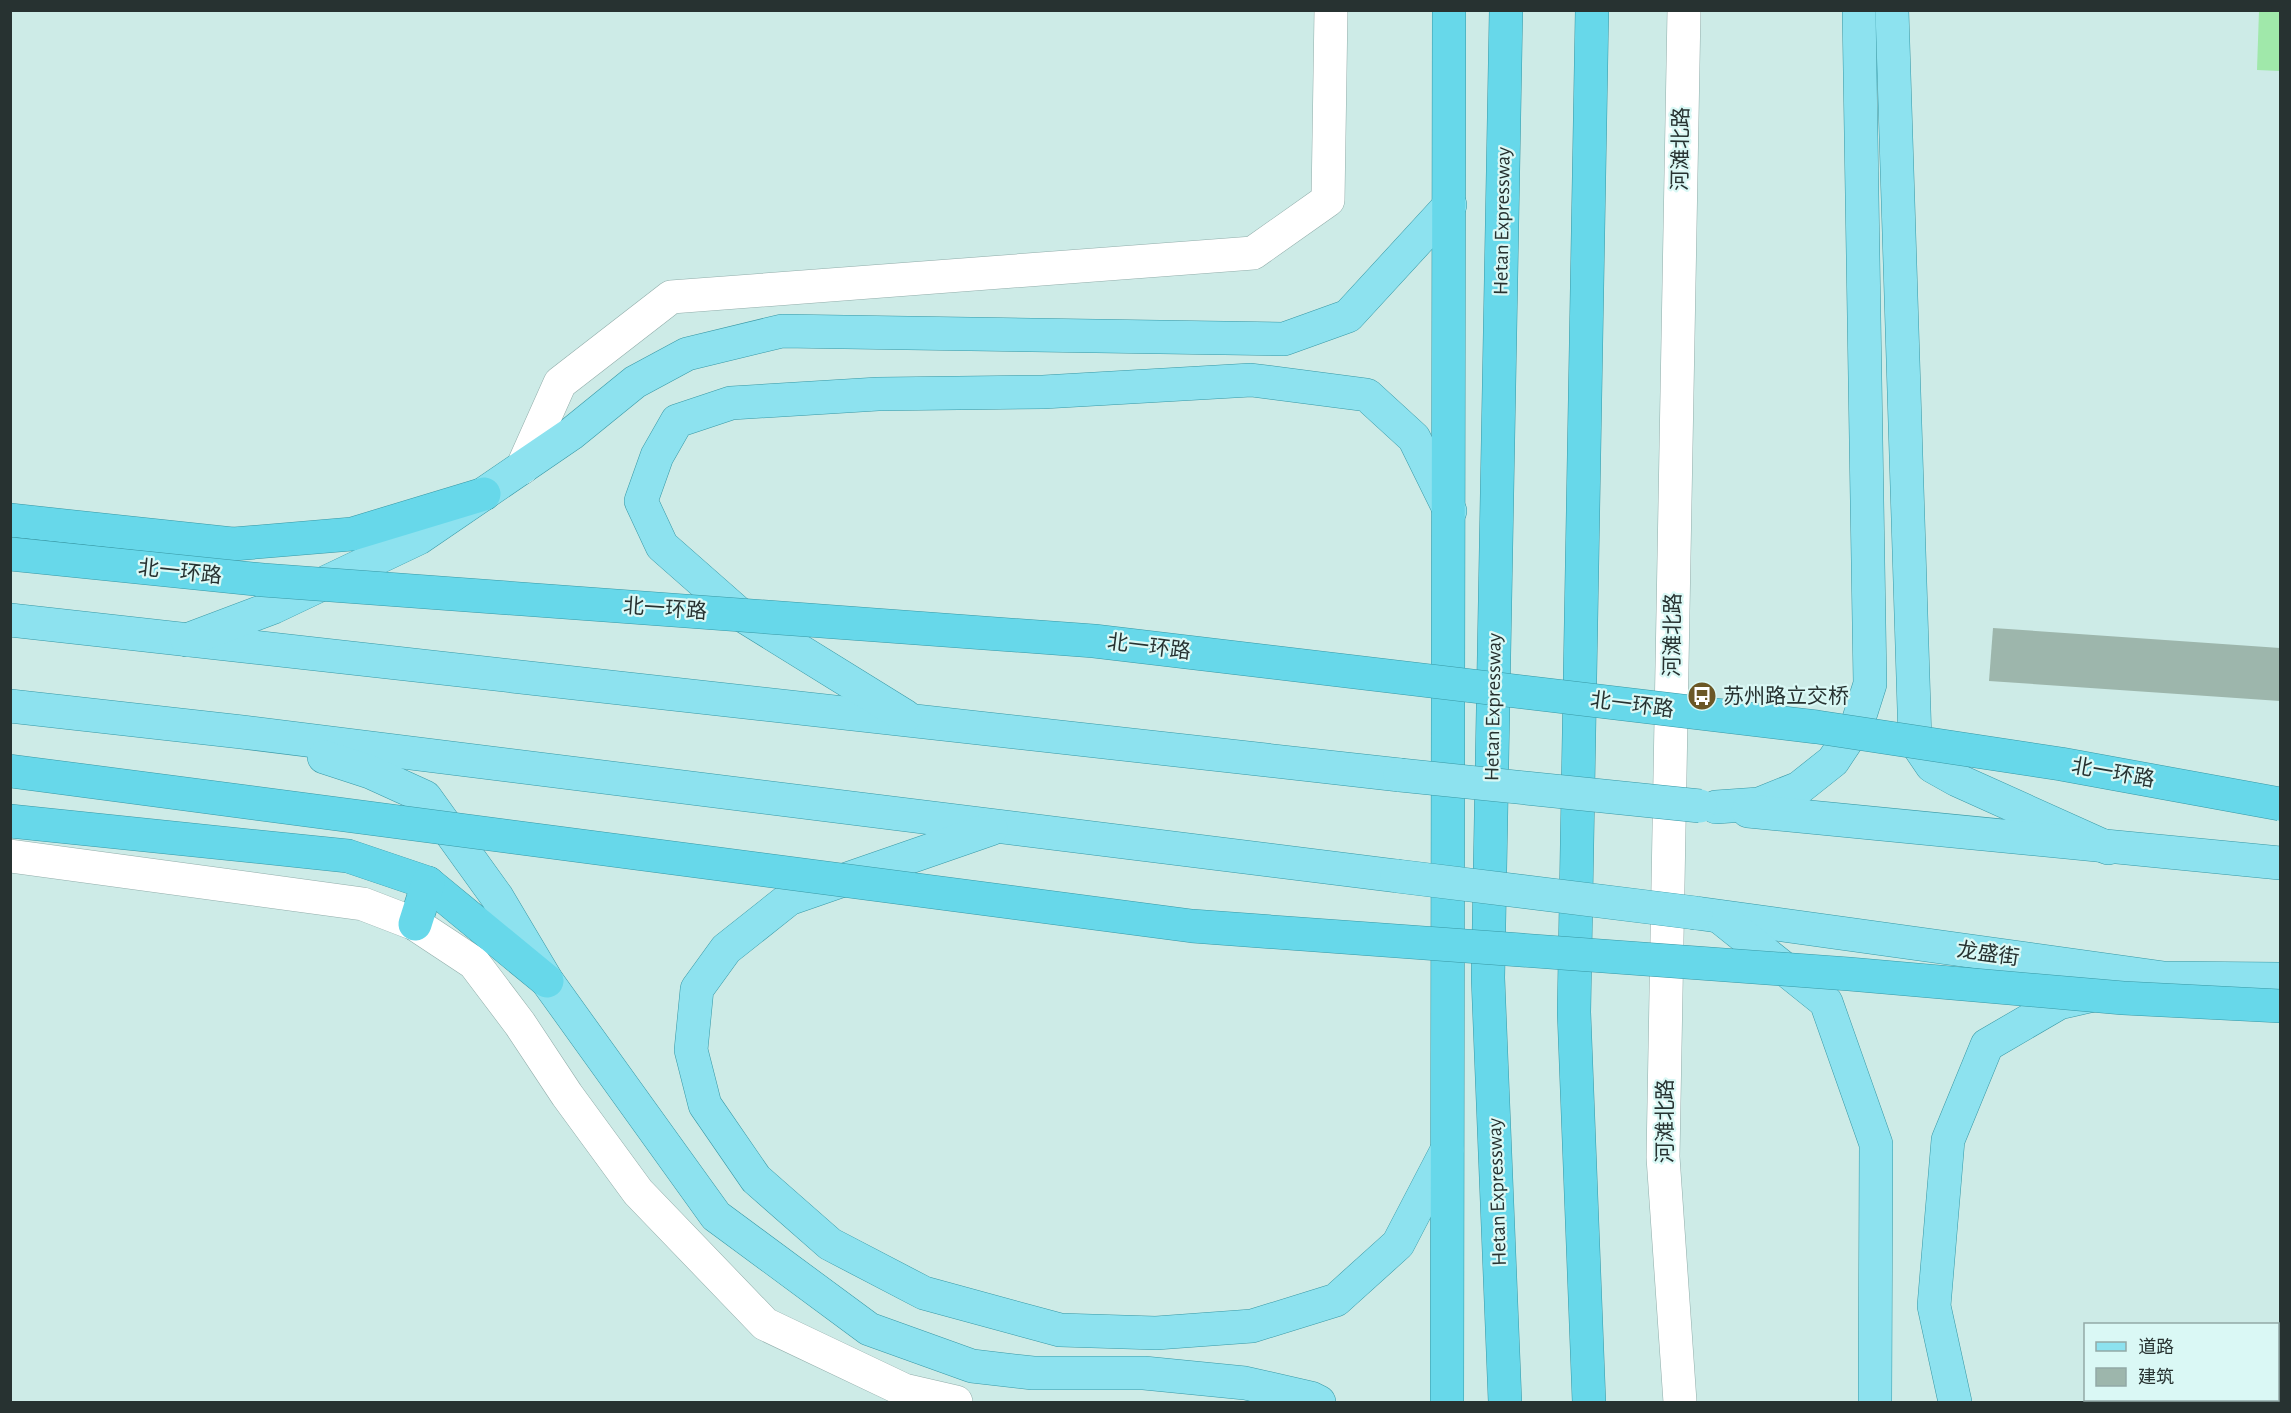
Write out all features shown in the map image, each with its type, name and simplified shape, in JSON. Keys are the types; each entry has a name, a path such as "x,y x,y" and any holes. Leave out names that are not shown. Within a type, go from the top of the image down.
{"highway":[{"path":"1447,1402 1449,10"},
{"name":"Hetan Expressway","path":"1505,1402 1488,978 1506,10"},
{"path":"1589,1402 1574,1012 1592,10"},
{"path":"10,520 233,543 352,534 484,494"},
{"name":"北一环路","path":"10,554 263,580 1094,641 1816,727 2061,764 2280,804"},
{"path":"10,771 1192,926 1849,974 2123,998 2280,1006"},
{"path":"10,821 348,856 428,884 547,981"},
{"path":"415,924 428,884"}],"main road":[{"path":"1708,807 1760,804 1799,788 1833,761 1857,725 1870,684 1859,10"},
{"path":"1892,10 1915,741 1932,766 1957,780 2108,848"},
{"path":"187,640 274,607 419,538 571,434 635,382 687,354 782,331 1284,339 1348,316 1449,205"},
{"path":"912,720 737,612 662,546 641,501 657,456 677,421 731,403 879,394 1043,392 1251,380 1367,395 1414,438 1450,511"},
{"path":"10,620 1400,775 2108,848 2280,863"},
{"path":"10,706 242,732 370,772 425,797 497,897 547,981 716,1216 869,1329 972,1366 1033,1373 1144,1373 1245,1383 1320,1402"},
{"name":"龙盛街","path":"242,732 1708,915 2164,978 2280,978"},
{"path":"999,826 789,899 726,949 697,989 692,1050 705,1106 756,1179 830,1244 924,1293 1060,1329 1156,1333 1252,1326 1336,1300 1398,1244 1447,1150"},
{"path":"1708,915 1826,1002 1876,1144 1875,1402"},
{"path":"1955,1402 1934,1306 1947,1151 1948,1140 1987,1045 2058,1003 2164,978"}],"street":[{"path":"522,468 560,383 671,297 1253,253 1328,200 1331,10"},
{"name":"河滩北路","path":"1680,1402 1663,1157 1684,10"},
{"path":"10,856 363,904 415,924 474,963 639,1192 765,1324 904,1390 956,1402"}],"green space":[{"path":"2259,11 2280,11 2280,71 2257,70"}],"building":[{"path":"1993,628 2280,648 2280,701 1989,681"}],"place":[{"name":"苏州路立交桥","path":"1702,696"}]}
